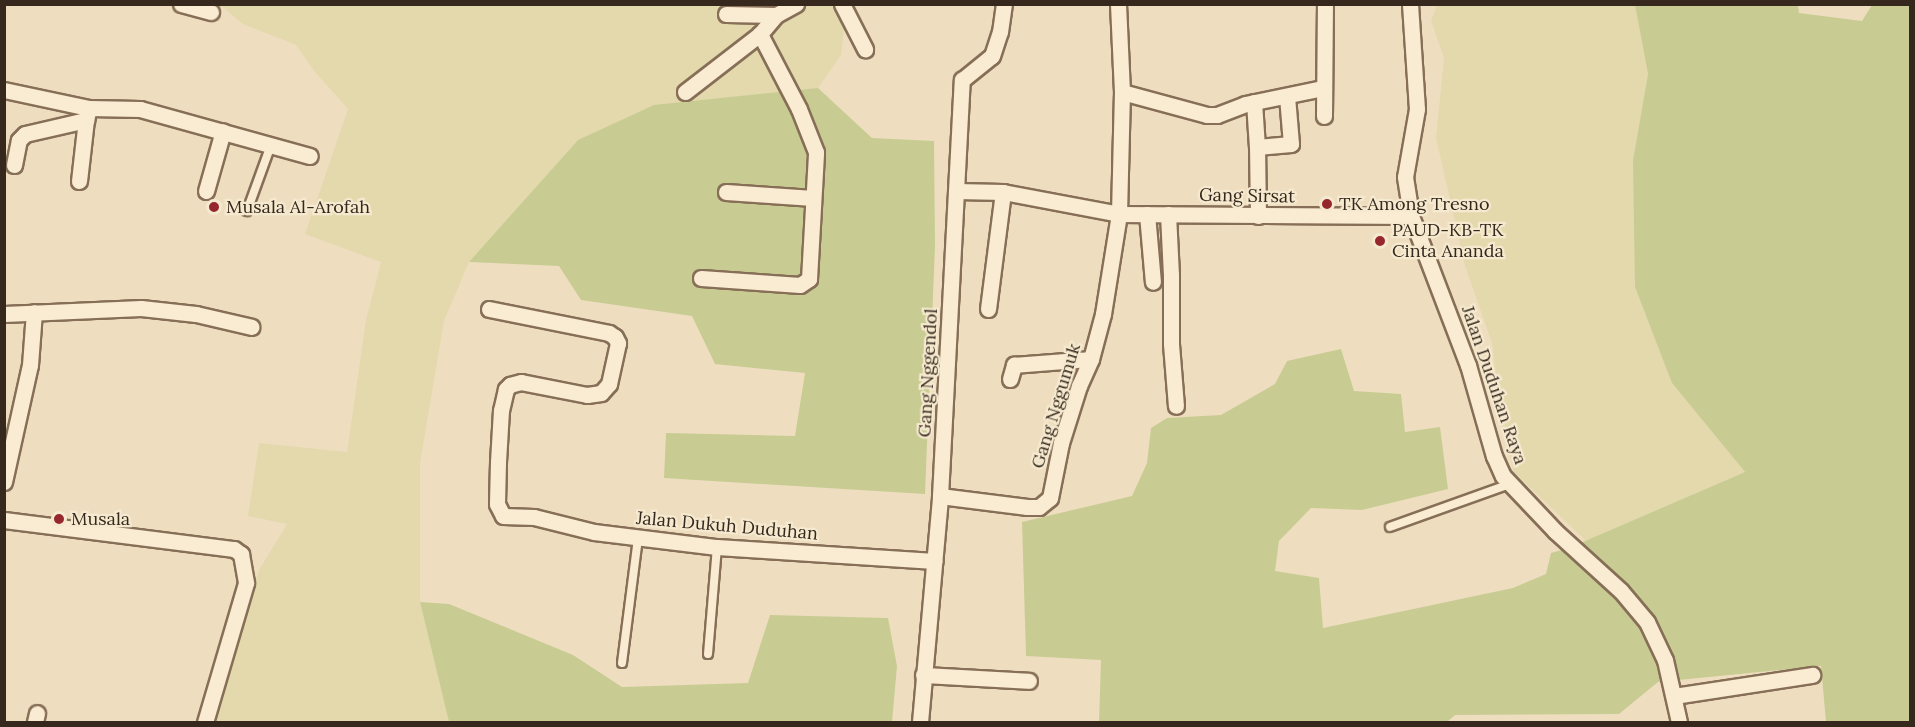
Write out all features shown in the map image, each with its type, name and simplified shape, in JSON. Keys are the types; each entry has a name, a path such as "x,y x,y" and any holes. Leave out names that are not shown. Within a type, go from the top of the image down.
{"street":[{"path":"181,4 211,12"},
{"path":"685,92 760,34 776,15 796,4"},
{"path":"842,4 865,49"},
{"name":"Gang Nggendol","path":"919,722 940,496 962,80 992,56 1000,32 1004,4"},
{"path":"956,191 1002,192 1119,214 1122,92 1118,4"},
{"path":"1324,116 1325,4"},
{"name":"Jalan Duduhan Raya","path":"1410,4 1417,109 1405,177 1411,216 1468,365 1494,456 1503,476 1555,531 1635,606 1647,622 1665,660 1679,723"},
{"path":"726,14 776,15"},
{"path":"701,278 791,285 800,285 809,279 816,152 799,109 760,34"},
{"path":"1122,92 1207,115 1227,113 1254,102 1323,88"},
{"path":"4,90 87,114"},
{"path":"1257,147 1291,144 1287,96"},
{"path":"1254,102 1258,216"},
{"path":"14,165 19,140 29,131 87,114 140,109 310,156"},
{"path":"79,181 87,114"},
{"path":"206,191 223,131"},
{"path":"726,192 813,198"},
{"path":"988,309 1002,192"},
{"name":"Gang Sirsat","path":"1119,214 1411,216"},
{"name":"Gang Nggumuk","path":"940,496 1027,507 1045,504 1050,498 1061,443 1079,386 1091,359 1103,314 1119,214"},
{"path":"1147,214 1153,282"},
{"path":"1168,214 1171,344 1176,406"},
{"path":"4,314 150,309 196,314 252,327"},
{"name":"Jalan Dukuh Duduhan","path":"489,309 609,333 618,343 609,384 601,393 587,395 521,382 510,385 506,389 498,438 497,504 503,516 518,515 638,538 717,547 935,561"},
{"path":"4,482 30,365 34,312"},
{"path":"1010,379 1014,365 1091,359"},
{"path":"4,520 234,549 244,561 246,583 205,723"},
{"path":"923,675 1029,681"},
{"path":"1674,696 1812,675"}],"lane":[{"path":"247,211 271,145"},
{"path":"1390,527 1511,484"},
{"path":"622,663 638,538"},
{"path":"708,654 717,547"}],"shaded area":[{"path":"220,5 841,5 846,13 841,55 818,88 720,100 578,140 469,262 444,321 420,463 420,602 449,722 208,722 227,674 259,570 287,524 248,516 259,443 347,452 366,320 381,262 305,234 348,109 315,72 296,45 243,24"},
{"path":"1437,5 1635,5 1648,74 1633,160 1672,383 1745,472 1586,541 1514,472 1500,417 1492,343 1465,266 1436,138 1444,58 1431,21"}],"green space":[{"path":"1635,5 1798,5 1799,13 1862,21 1872,5 1910,5 1910,722 1826,722 1821,666 1658,682 1619,714 1455,715 1447,722 1099,722 1101,660 1026,656 1022,522 1132,496 1147,463 1151,428 1167,418 1221,415 1275,384 1287,361 1341,349 1354,391 1401,394 1405,432 1440,427 1448,489 1362,510 1311,508 1279,541 1275,571 1319,578 1323,628 1513,588 1546,574 1551,553 1569,548 1745,472 1672,383 1635,287 1633,160 1648,74"},
{"path":"818,88 872,138 934,141 935,246 925,494 664,478 666,433 795,436 805,373 715,364 692,316 581,300 559,266 469,262 578,140 654,105"},
{"path":"420,602 449,604 573,655 622,687 748,683 770,615 888,618 897,666 892,722 449,722"}],"place":[{"name":"TK Among Tresno","path":"1327,204"},
{"name":"Musala Al-Arofah","path":"214,207"},
{"name":"PAUD-KB-TK Cinta Ananda","path":"1380,241"},
{"name":"Musala","path":"59,519"}]}
